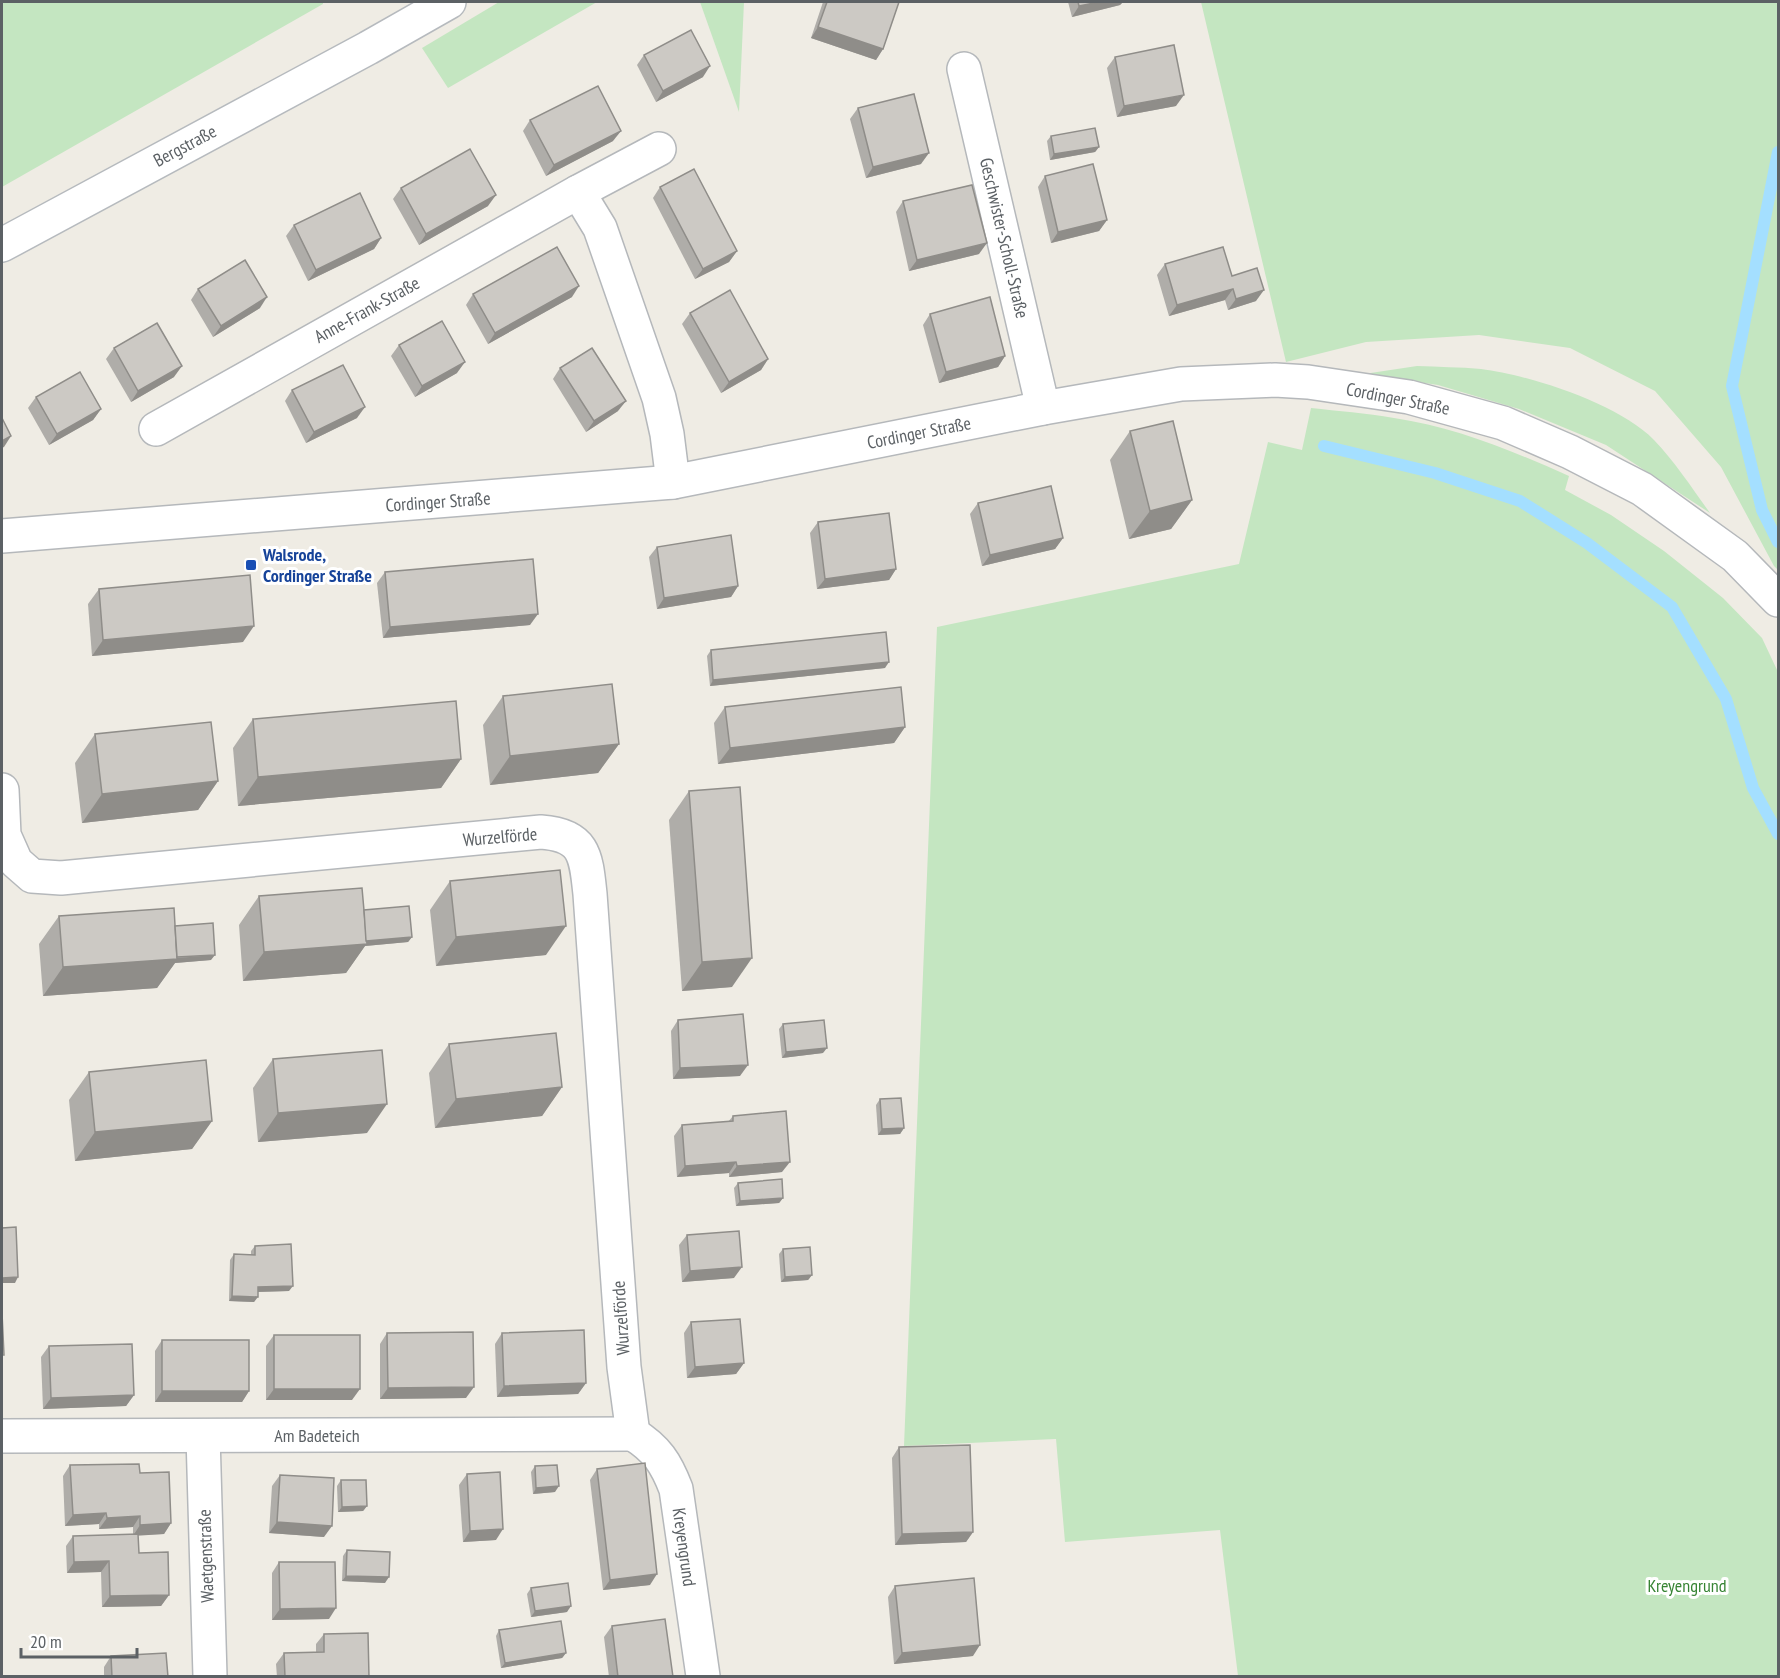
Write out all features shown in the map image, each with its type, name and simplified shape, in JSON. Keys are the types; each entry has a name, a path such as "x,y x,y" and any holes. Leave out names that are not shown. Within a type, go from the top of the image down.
{"street":[{"name":"Bergstraße","path":"2,244 369,48 449,2"},
{"name":"Geschwister-Scholl-Straße","path":"964,69 1043,408"},
{"name":"Anne-Frank-Straße","path":"156,429 578,192 659,149"},
{"path":"578,192 600,228 659,398 667,434 673,482"},
{"name":"Cordinger Straße","path":"2,536 673,482 1043,408 1181,384 1275,380 1308,382 1408,397 1503,423 1570,452 1642,489 1735,556 1779,600"},
{"name":"Wurzelförde","path":"2,790 4,835 16,862 32,876 61,878 541,832 559,833 576,843 586,860 590,894 624,1367 633,1434"},
{"name":"Am Badeteich","path":"2,1436 633,1434"},
{"name":"Kreyengrund","path":"633,1434 649,1444 668,1467 676,1489 703,1677"},
{"name":"Waetgenstraße","path":"203,1436 210,1677"}],"green space":[{"path":"2,2 323,2 323,4 2,187"},
{"path":"499,2 597,2 448,88 422,48"},
{"path":"700,2 744,2 739,112"},
{"path":"1201,2 1778,2 1778,570 1721,467 1655,391 1570,348 1479,335 1366,342 1286,362"},
{"path":"1417,366 1473,368 1501,372 1573,393 1597,403 1639,427 1654,440 1710,513 1606,445 1519,409 1438,385 1364,374"},
{"path":"1311,408 1384,416 1439,427 1505,449 1569,476 1565,490 1611,515 1664,551 1723,598 1762,638 1778,672 1778,1676 1238,1676 1220,1530 1065,1542 1056,1439 904,1446 937,627 1239,564 1268,442 1302,450"}],"building":[{"path":"827,2 899,2 883,49 818,27"},
{"path":"1078,2 1099,2 1079,6"},
{"path":"691,30 710,66 663,91 644,55"},
{"path":"1174,45 1184,95 1124,106 1115,57"},
{"path":"598,86 621,131 554,165 530,120"},
{"path":"914,94 929,153 873,167 858,108"},
{"path":"1095,128 1099,147 1054,154 1051,136"},
{"path":"470,149 496,195 426,234 401,188"},
{"path":"1093,164 1107,220 1058,232 1045,176"},
{"path":"694,169 737,251 703,269 660,187"},
{"path":"972,185 987,243 917,260 903,201"},
{"path":"360,193 381,238 316,270 294,225"},
{"path":"557,247 579,286 495,333 473,294"},
{"path":"1223,247 1232,276 1257,268 1264,290 1236,299 1233,289 1177,305 1165,264"},
{"path":"245,260 267,297 221,326 198,289"},
{"path":"730,290 768,359 729,382 690,313"},
{"path":"990,297 1005,356 946,372 930,314"},
{"path":"442,321 465,362 422,386 399,345"},
{"path":"157,323 182,366 138,391 114,348"},
{"path":"592,348 626,401 594,421 560,368"},
{"path":"343,365 365,407 314,432 292,390"},
{"path":"80,372 101,409 57,434 36,397"},
{"path":"2,418 11,436 2,441"},
{"path":"1173,421 1192,500 1150,511 1130,431"},
{"path":"1051,486 1063,538 990,555 978,503"},
{"path":"889,513 896,569 825,579 818,522"},
{"path":"731,535 738,586 664,598 657,547"},
{"path":"533,559 538,614 390,627 385,572"},
{"path":"250,575 254,626 103,640 99,589"},
{"path":"886,632 889,662 713,680 711,650"},
{"path":"612,684 619,744 510,756 503,696"},
{"path":"901,687 905,727 730,748 725,707"},
{"path":"456,701 461,759 258,777 253,719"},
{"path":"211,722 218,781 102,794 95,734"},
{"path":"740,787 752,958 702,962 689,791"},
{"path":"560,870 566,926 456,937 450,881"},
{"path":"362,888 367,944 264,952 259,896"},
{"path":"409,906 412,937 366,941 364,910"},
{"path":"174,908 177,959 63,967 59,916"},
{"path":"213,923 215,955 177,957 175,926"},
{"path":"743,1014 748,1065 680,1068 678,1020"},
{"path":"824,1020 827,1048 786,1052 783,1024"},
{"path":"556,1033 562,1087 456,1099 449,1044"},
{"path":"382,1050 387,1104 278,1113 273,1059"},
{"path":"206,1060 212,1121 95,1132 89,1072"},
{"path":"901,1098 904,1128 882,1129 880,1099"},
{"path":"786,1111 790,1162 737,1166 736,1162 685,1166 682,1125 733,1121 733,1116"},
{"path":"782,1179 783,1198 740,1201 738,1183"},
{"path":"16,1227 18,1277 2,1278 2,1228"},
{"path":"739,1231 742,1267 690,1271 687,1235"},
{"path":"291,1244 293,1286 258,1287 258,1297 232,1296 234,1254 255,1255 255,1246"},
{"path":"810,1247 812,1275 785,1277 783,1249"},
{"path":"2,1313 4,1355 2,1355"},
{"path":"740,1319 744,1363 695,1367 691,1322"},
{"path":"584,1330 586,1383 504,1386 502,1333"},
{"path":"473,1332 474,1387 388,1388 387,1333"},
{"path":"274,1335 360,1335 360,1389 274,1389"},
{"path":"162,1340 249,1340 249,1391 162,1391"},
{"path":"132,1344 134,1395 51,1398 49,1346"},
{"path":"970,1445 973,1532 902,1534 899,1447"},
{"path":"645,1463 657,1574 610,1580 597,1469"},
{"path":"139,1464 140,1473 169,1472 171,1523 140,1525 140,1516 107,1518 106,1513 73,1515 70,1465"},
{"path":"557,1465 559,1486 536,1488 535,1466"},
{"path":"500,1472 503,1529 470,1531 467,1474"},
{"path":"280,1475 334,1478 332,1526 277,1522"},
{"path":"341,1480 366,1480 367,1506 342,1507"},
{"path":"138,1534 139,1553 168,1552 169,1595 110,1596 109,1561 74,1562 73,1536"},
{"path":"347,1550 390,1552 389,1577 346,1576"},
{"path":"279,1562 335,1562 336,1608 280,1609"},
{"path":"974,1578 980,1645 902,1653 895,1586"},
{"path":"568,1583 571,1606 535,1611 531,1588"},
{"path":"665,1619 673,1677 618,1677 612,1626"},
{"path":"561,1621 566,1653 505,1663 499,1630"},
{"path":"368,1633 369,1677 285,1677 284,1653 324,1652 324,1634"},
{"path":"166,1653 168,1677 112,1677 111,1656"}],"waterway":[{"path":"1778,152 1732,386 1762,510 1778,542"},
{"path":"1324,446 1435,473 1520,501 1587,543 1672,607 1726,699 1753,788 1778,834"}],"place":[{"name":"Walsrode, Cordinger Straße","path":"251,565"}]}
